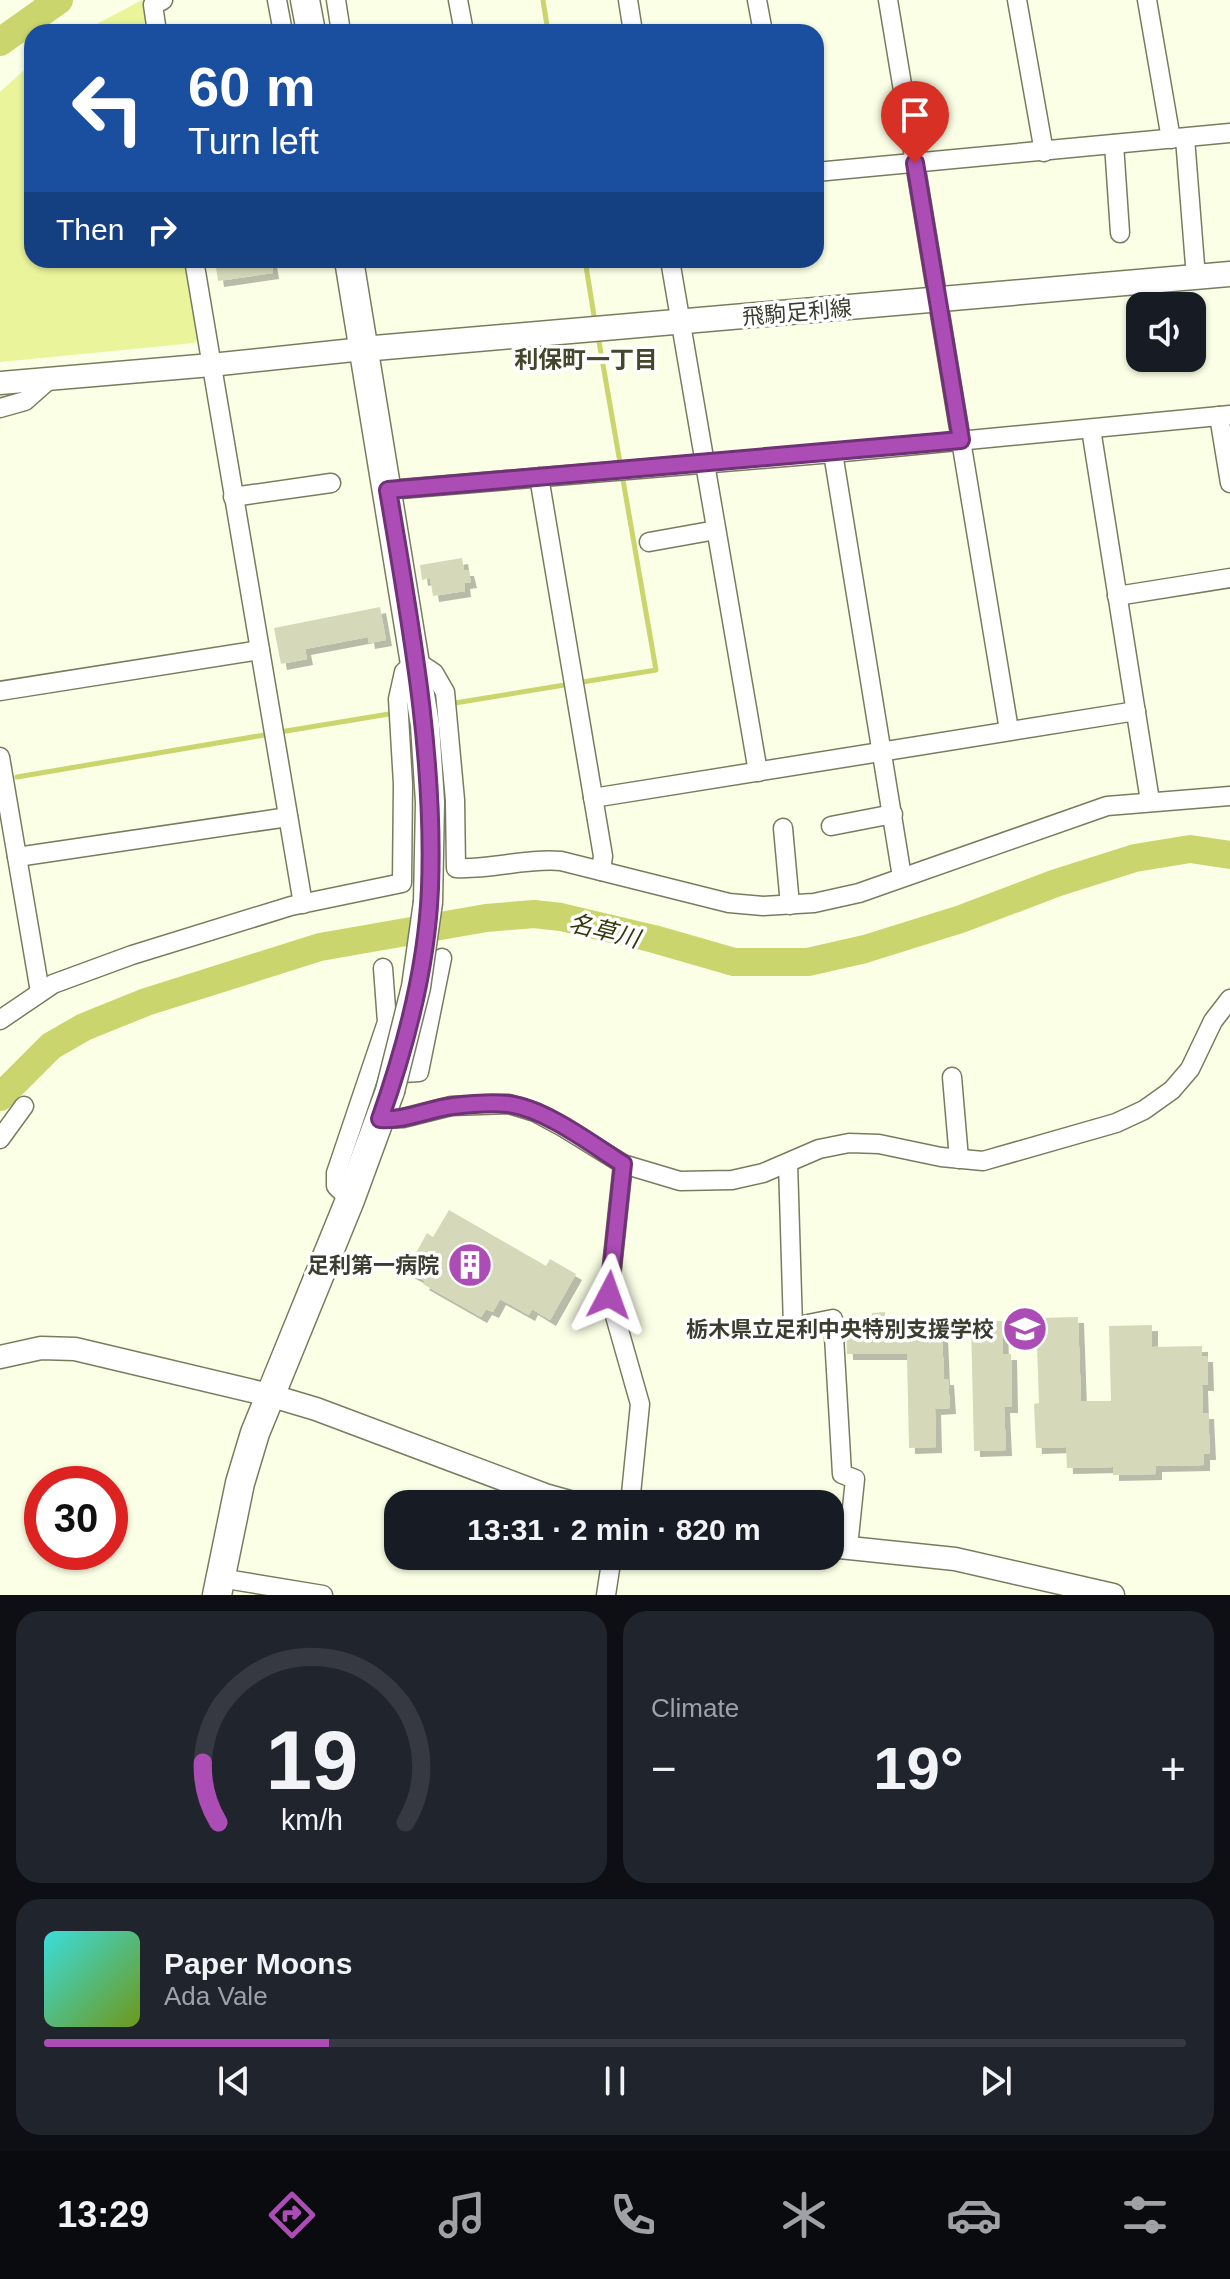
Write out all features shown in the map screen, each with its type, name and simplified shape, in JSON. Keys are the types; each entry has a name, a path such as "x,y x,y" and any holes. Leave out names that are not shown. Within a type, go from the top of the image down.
{"main road":[{"path":"305,0 310,24"},
{"path":"218,1586 247,1455 380,1119 380,1084 416,987 428,902 430,802 425,725 350,268"},
{"name":"飛駒足利線","path":"363,349 1230,274"}],"street":[{"path":"156,24 153,5 163,0"},
{"path":"277,0 282,24"},
{"path":"336,0 340,24"},
{"path":"458,0 462,24"},
{"path":"628,0 632,24"},
{"path":"757,0 762,24"},
{"path":"888,0 1009,730"},
{"path":"1017,0 1044,152"},
{"path":"1147,0 1178,138 1196,278"},
{"path":"824,171 1230,133"},
{"path":"1114,144 1120,233"},
{"path":"195,268 303,904"},
{"path":"671,268 758,772"},
{"path":"0,383 363,349"},
{"path":"0,408 25,401 51,378"},
{"path":"388,490 1225,416 1230,483"},
{"path":"1091,429 1150,801"},
{"path":"833,453 902,877"},
{"path":"539,477 603,856 601,871"},
{"path":"233,497 331,483"},
{"path":"649,542 716,530"},
{"path":"1117,596 1230,578"},
{"path":"0,691 260,650"},
{"path":"0,1020 40,992 68,978 132,955 303,904 402,883 403,784 398,699 404,672 416,661 434,673 445,692 455,800 456,868 470,869 544,859 706,899 790,905 834,899 1107,806 1230,796"},
{"path":"593,798 1136,711"},
{"path":"0,757 40,992"},
{"path":"831,826 893,814"},
{"path":"17,857 288,817"},
{"path":"783,828 790,905"},
{"path":"380,1084 419,1072 442,958"},
{"path":"350,1200 336,1186 336,1173 380,1084 387,1022 383,968"},
{"path":"380,1119 403,1118 451,1106 509,1104 535,1112 623,1164 680,1181 732,1180 763,1173 819,1149 849,1143 879,1144 983,1161 1116,1123 1144,1110 1172,1090 1190,1069 1213,1021 1230,999"},
{"path":"952,1077 959,1159"},
{"path":"1,1134 24,1106"},
{"path":"788,1163 793,1327 833,1319 842,1474 855,1479 844,1525"},
{"path":"623,1164 609,1295 640,1404 631,1490"},
{"path":"0,1357 41,1348 75,1349 269,1395 316,1409 532,1490"},
{"path":"844,1547 955,1559 1086,1592 1113,1595"},
{"path":"606,1595 610,1570"},
{"path":"218,1586 323,1595"}],"green space":[{"path":"142,0 149,24 97,24"},
{"path":"24,70 24,268 189,268 200,337 194,343 0,362 0,92"}],"building":[{"path":"216,268 272,268 273,273 218,281"},
{"path":"462,558 471,582 464,583 465,591 433,596 430,578 422,580 420,565"},
{"path":"380,607 386,640 369,643 368,637 305,649 307,659 281,664 274,628"},
{"name":"足利第一病院","path":"449,1210 546,1266 550,1259 576,1274 550,1320 532,1309 529,1315 500,1299 493,1312 486,1309 481,1317 406,1271 427,1233 433,1237"},
{"path":"885,1312 885,1320 888,1321 934,1320 935,1333 942,1333 944,1379 948,1379 950,1408 935,1409 936,1447 909,1448 907,1354 847,1354 846,1321 872,1321 872,1313"},
{"path":"1078,1317 1081,1401 1111,1401 1109,1326 1152,1325 1152,1347 1202,1346 1202,1356 1207,1356 1208,1385 1202,1385 1203,1413 1208,1413 1210,1454 1204,1454 1204,1465 1156,1466 1156,1474 1113,1475 1113,1467 1067,1468 1066,1447 1036,1448 1034,1404 1039,1403 1036,1318"},
{"path":"1002,1321 1003,1354 1011,1354 1012,1407 1004,1407 1006,1450 974,1451 971,1322"}],"waterway":[{"path":"25,24 59,0"},
{"path":"543,0 547,24"},
{"path":"0,42 24,25"},
{"path":"586,268 595,322"},
{"path":"455,703 656,670 598,336"},
{"path":"280,732 389,714"},
{"path":"17,777 270,734"},
{"name":"名草川","path":"0,1097 51,1046 84,1027 146,1002 320,947 486,918 534,914 561,917 654,939 734,962 808,962 865,949 961,919 1056,883 1135,858 1190,849 1230,855"}],"place":[{"name":"足利第一病院","path":"470,1265"},
{"name":"栃木県立足利中央特別支援学校","path":"1025,1329"}],"district":[{"name":"利保町一丁目","path":"586,360"}],"route":[{"path":"609,1295 623,1164 535,1112 509,1104 451,1106 403,1118 380,1119 408,1027 430,891 430,802 425,725 388,490 961,440 915,163"}]}
